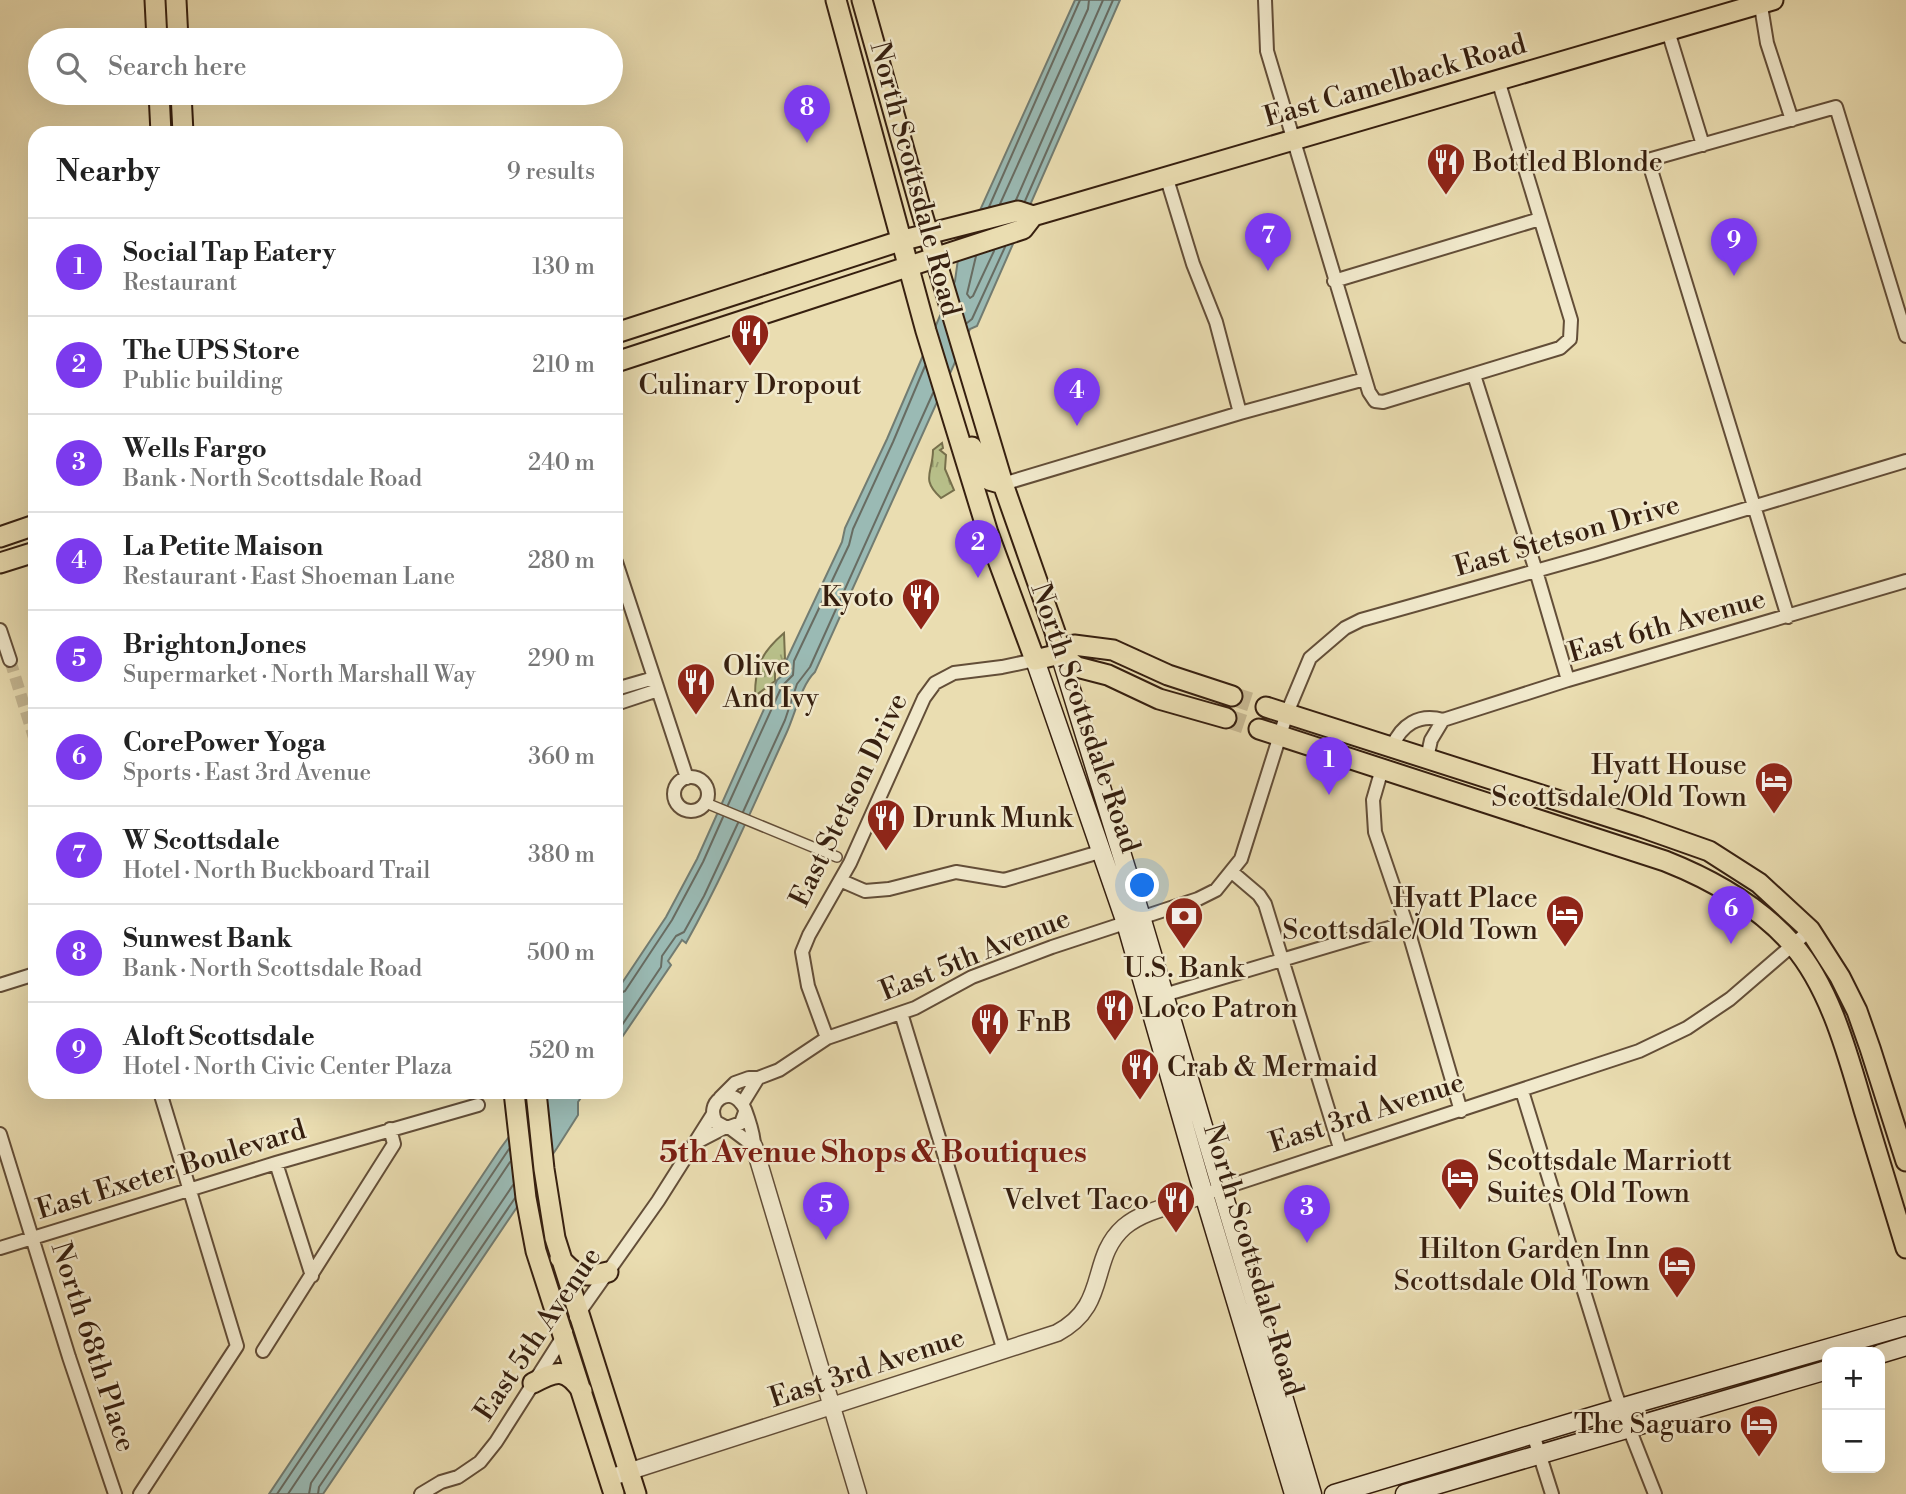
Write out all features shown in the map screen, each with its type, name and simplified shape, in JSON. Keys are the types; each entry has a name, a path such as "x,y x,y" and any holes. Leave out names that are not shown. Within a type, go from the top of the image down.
{"main road":[{"path":"155,0 156,28"},
{"path":"176,0 177,28"},
{"name":"North Scottsdale Road","path":"836,0 900,242 988,533 1103,851 1164,995 1212,1192 1312,1494"},
{"name":"North Scottsdale Road","path":"862,0 936,232 942,255 946,293 1003,484 1055,632 1294,1494"},
{"name":"East Camelback Road","path":"623,331 900,242 1018,211 1033,216 1167,179 1765,1"},
{"path":"160,105 161,126"},
{"path":"182,105 183,126"},
{"name":"East Camelback Road","path":"623,360 1023,229 1033,216"},
{"path":"951,414 966,435 985,475 992,482 1003,484"},
{"path":"0,537 28,527"},
{"path":"0,563 28,554"},
{"path":"1035,660 1060,654 1074,645 1113,650 1168,675 1233,696"},
{"path":"1060,654 1077,667 1108,675 1159,699 1226,718"},
{"path":"1266,707 1709,851 1759,883 1810,930 1840,976 1857,1012 1906,1161"},
{"path":"1259,729 1665,861 1695,873 1750,905 1793,945 1806,963 1837,1023 1906,1248"},
{"path":"1851,1068 1864,1078 1882,1120 1895,1125"},
{"path":"515,1099 526,1198 536,1251 612,1486"},
{"path":"537,1099 544,1169 560,1258 636,1494"},
{"path":"560,1258 571,1270 583,1276 608,1272"},
{"path":"1334,1494 1906,1326"},
{"path":"1885,1352 1906,1346"},
{"path":"1405,1494 1822,1371"},
{"path":"533,1382 549,1374 564,1374 572,1378 583,1392"}],"street":[{"path":"1265,0 1267,51 1334,281 1365,379 1375,401 1383,402 1560,348 1570,339 1573,331 1571,320 1498,80"},
{"path":"1765,1 1767,43 1792,120"},
{"path":"1668,31 1703,145"},
{"path":"1788,617 1648,160 1836,107 1906,336"},
{"path":"1167,179 1193,264 1216,322 1240,413"},
{"path":"1334,281 1541,219"},
{"path":"1474,375 1568,680"},
{"path":"1003,484 1240,413 1365,379"},
{"name":"East Stetson Drive","path":"1280,736 1310,657 1345,628 1361,620 1906,461"},
{"name":"East 6th Avenue","path":"1392,747 1398,734 1410,724 1433,717 1443,720 1568,680 1906,581"},
{"path":"623,583 687,778"},
{"path":"0,630 10,660"},
{"name":"East Stetson Drive","path":"827,1038 806,977 803,953 810,935 842,881 924,698 935,683 954,673 1035,660"},
{"path":"623,688 656,684"},
{"path":"623,700 656,684"},
{"path":"1427,758 1431,740 1443,720"},
{"name":"East 5th Avenue","path":"720,1098 735,1083 758,1078 787,1066 827,1038 901,1013 972,977 1207,896 1233,872 1244,850 1280,736"},
{"path":"1382,769 1373,800 1376,832 1406,923 1461,1111"},
{"path":"710,805 705,783 696,778 681,781 675,790 679,806 694,811 710,805 837,857"},
{"path":"842,881 865,891 889,889 956,872 1004,880 1103,851"},
{"path":"1233,872 1259,895 1265,904 1340,1148"},
{"path":"1164,995 1406,923"},
{"name":"East 3rd Avenue","path":"612,1486 630,1471 1057,1333 1088,1307 1104,1258 1116,1236 1130,1223 1143,1216 1340,1148 1623,1058 1687,1028 1730,999 1810,930"},
{"path":"0,985 28,976"},
{"path":"901,1013 1004,1351"},
{"path":"727,1128 741,1123 743,1108 758,1078"},
{"path":"1522,1091 1620,1408 1655,1494"},
{"path":"754,1146 716,1122 714,1105 720,1098 733,1097 743,1108 751,1127 754,1146 858,1494"},
{"path":"139,1494 237,1346 162,1099"},
{"name":"East Exeter Boulevard","path":"0,1248 276,1163 478,1105"},
{"name":"East 5th Avenue","path":"421,1494 441,1482 458,1477 480,1462 697,1142 697,1136 713,1114"},
{"name":"East 5th Avenue","path":"697,1142 727,1128"},
{"path":"263,1350 394,1144 390,1129"},
{"name":"North 68th Place","path":"0,1134 69,1357 115,1494"},
{"path":"276,1163 312,1276"},
{"path":"1533,1434 1552,1494"}],"green space":[{"path":"942,443 943,448 940,450 946,455 945,469 954,490 941,498 931,486 929,476 933,450"},
{"path":"784,633 785,659 775,664 775,681 755,696 756,676 761,661"}],"water":[{"path":"1075,0 1120,0 977,326 970,329 815,672 802,692 786,734 726,865 686,943 682,940 668,961 671,965 623,1036 623,982 666,917 697,859 777,680 786,672 786,661 842,542 845,528 887,439 955,281 958,259"},
{"path":"537,1099 580,1099 578,1115 557,1148 323,1494 269,1494 500,1149"}],"tunnel":[{"path":"10,660 28,718"},
{"path":"1232,696 1266,707"},
{"path":"1226,718 1259,729"}],"place":[{"name":"Sunwest Bank","path":"807,143"},
{"name":"Bottled Blonde","path":"1446,196"},
{"name":"W Scottsdale","path":"1268,271"},
{"name":"Aloft Scottsdale","path":"1734,276"},
{"name":"Culinary Dropout","path":"750,367"},
{"name":"La Petite Maison","path":"1077,426"},
{"name":"The UPS Store","path":"978,578"},
{"name":"Kyoto","path":"921,631"},
{"name":"Olive And Ivy","path":"696,716"},
{"name":"Social Tap Eatery","path":"1329,795"},
{"name":"Hyatt House Scottsdale/Old Town","path":"1774,815"},
{"name":"Drunk Munk","path":"886,852"},
{"name":"CorePower Yoga","path":"1731,944"},
{"name":"Hyatt Place Scottsdale/Old Town","path":"1565,948"},
{"name":"U.S. Bank","path":"1184,950"},
{"name":"Loco Patron","path":"1115,1042"},
{"name":"FnB","path":"990,1056"},
{"name":"Crab & Mermaid","path":"1140,1101"},
{"name":"Scottsdale Marriott Suites Old Town","path":"1460,1211"},
{"name":"Velvet Taco","path":"1176,1234"},
{"name":"Brighton Jones","path":"826,1240"},
{"name":"Wells Fargo","path":"1307,1243"},
{"name":"Hilton Garden Inn Scottsdale Old Town","path":"1677,1299"},
{"name":"The Saguaro","path":"1759,1458"}],"district":[{"name":"5th Avenue Shops & Boutiques","path":"873,1153"}]}
